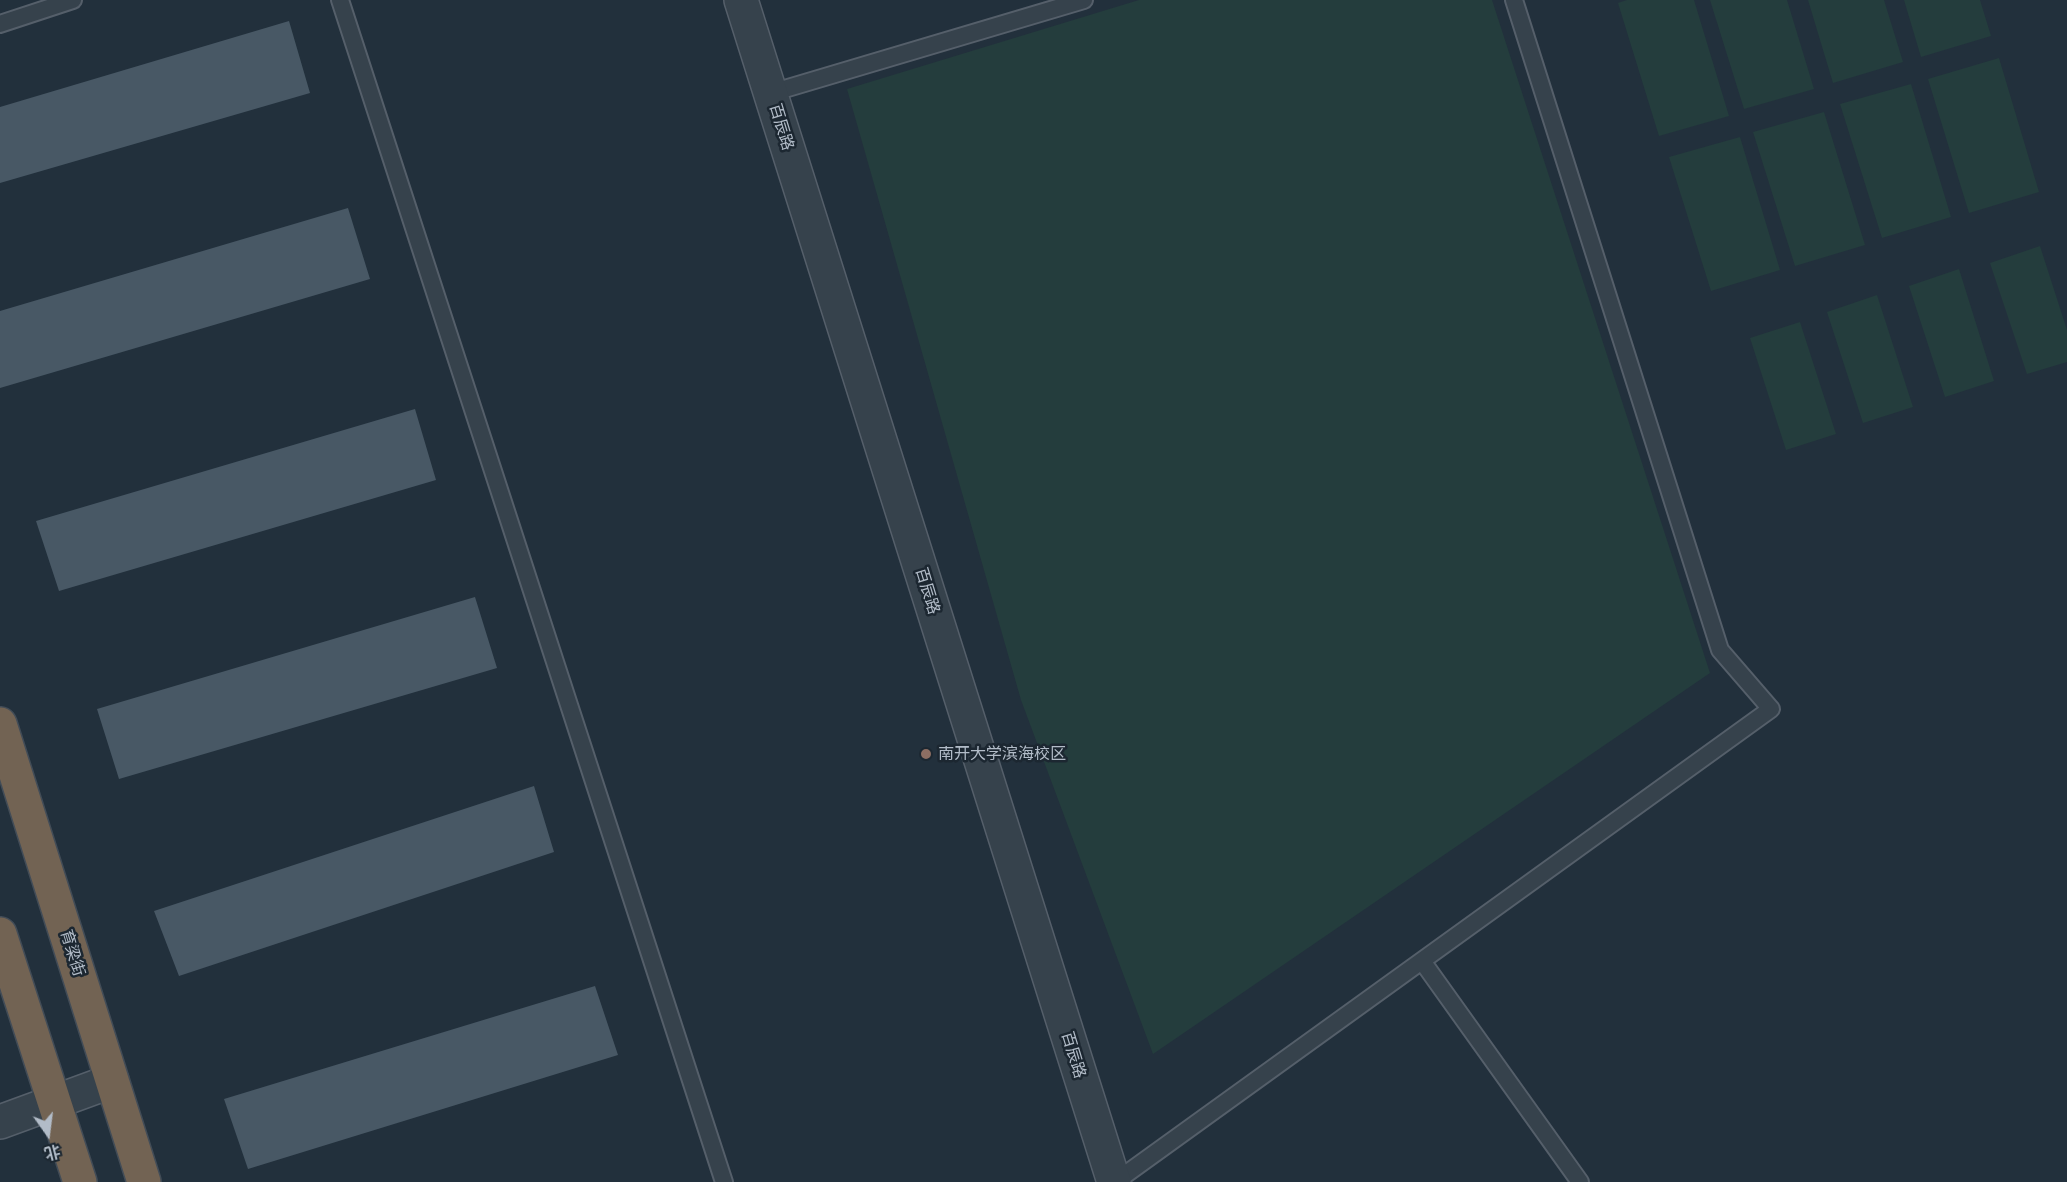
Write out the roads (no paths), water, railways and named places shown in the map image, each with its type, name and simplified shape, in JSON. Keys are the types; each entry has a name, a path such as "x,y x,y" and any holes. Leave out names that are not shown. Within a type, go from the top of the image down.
{"highway":[{"name":"育梁街","path":"0,724 144,1182"},
{"path":"0,934 80,1182"}],"street":[{"name":"百辰路","path":"741,0 1114,1182"},
{"path":"0,1122 112,1081"}],"lane":[{"path":"0,24 73,0"},
{"path":"340,0 724,1182"},
{"path":"771,93 1084,0"},
{"path":"1114,1182 1771,709 1720,650 1514,0"},
{"path":"1422,961 1580,1182"}],"place":[{"name":"南开大学滨海校区","path":"926,754"}]}
